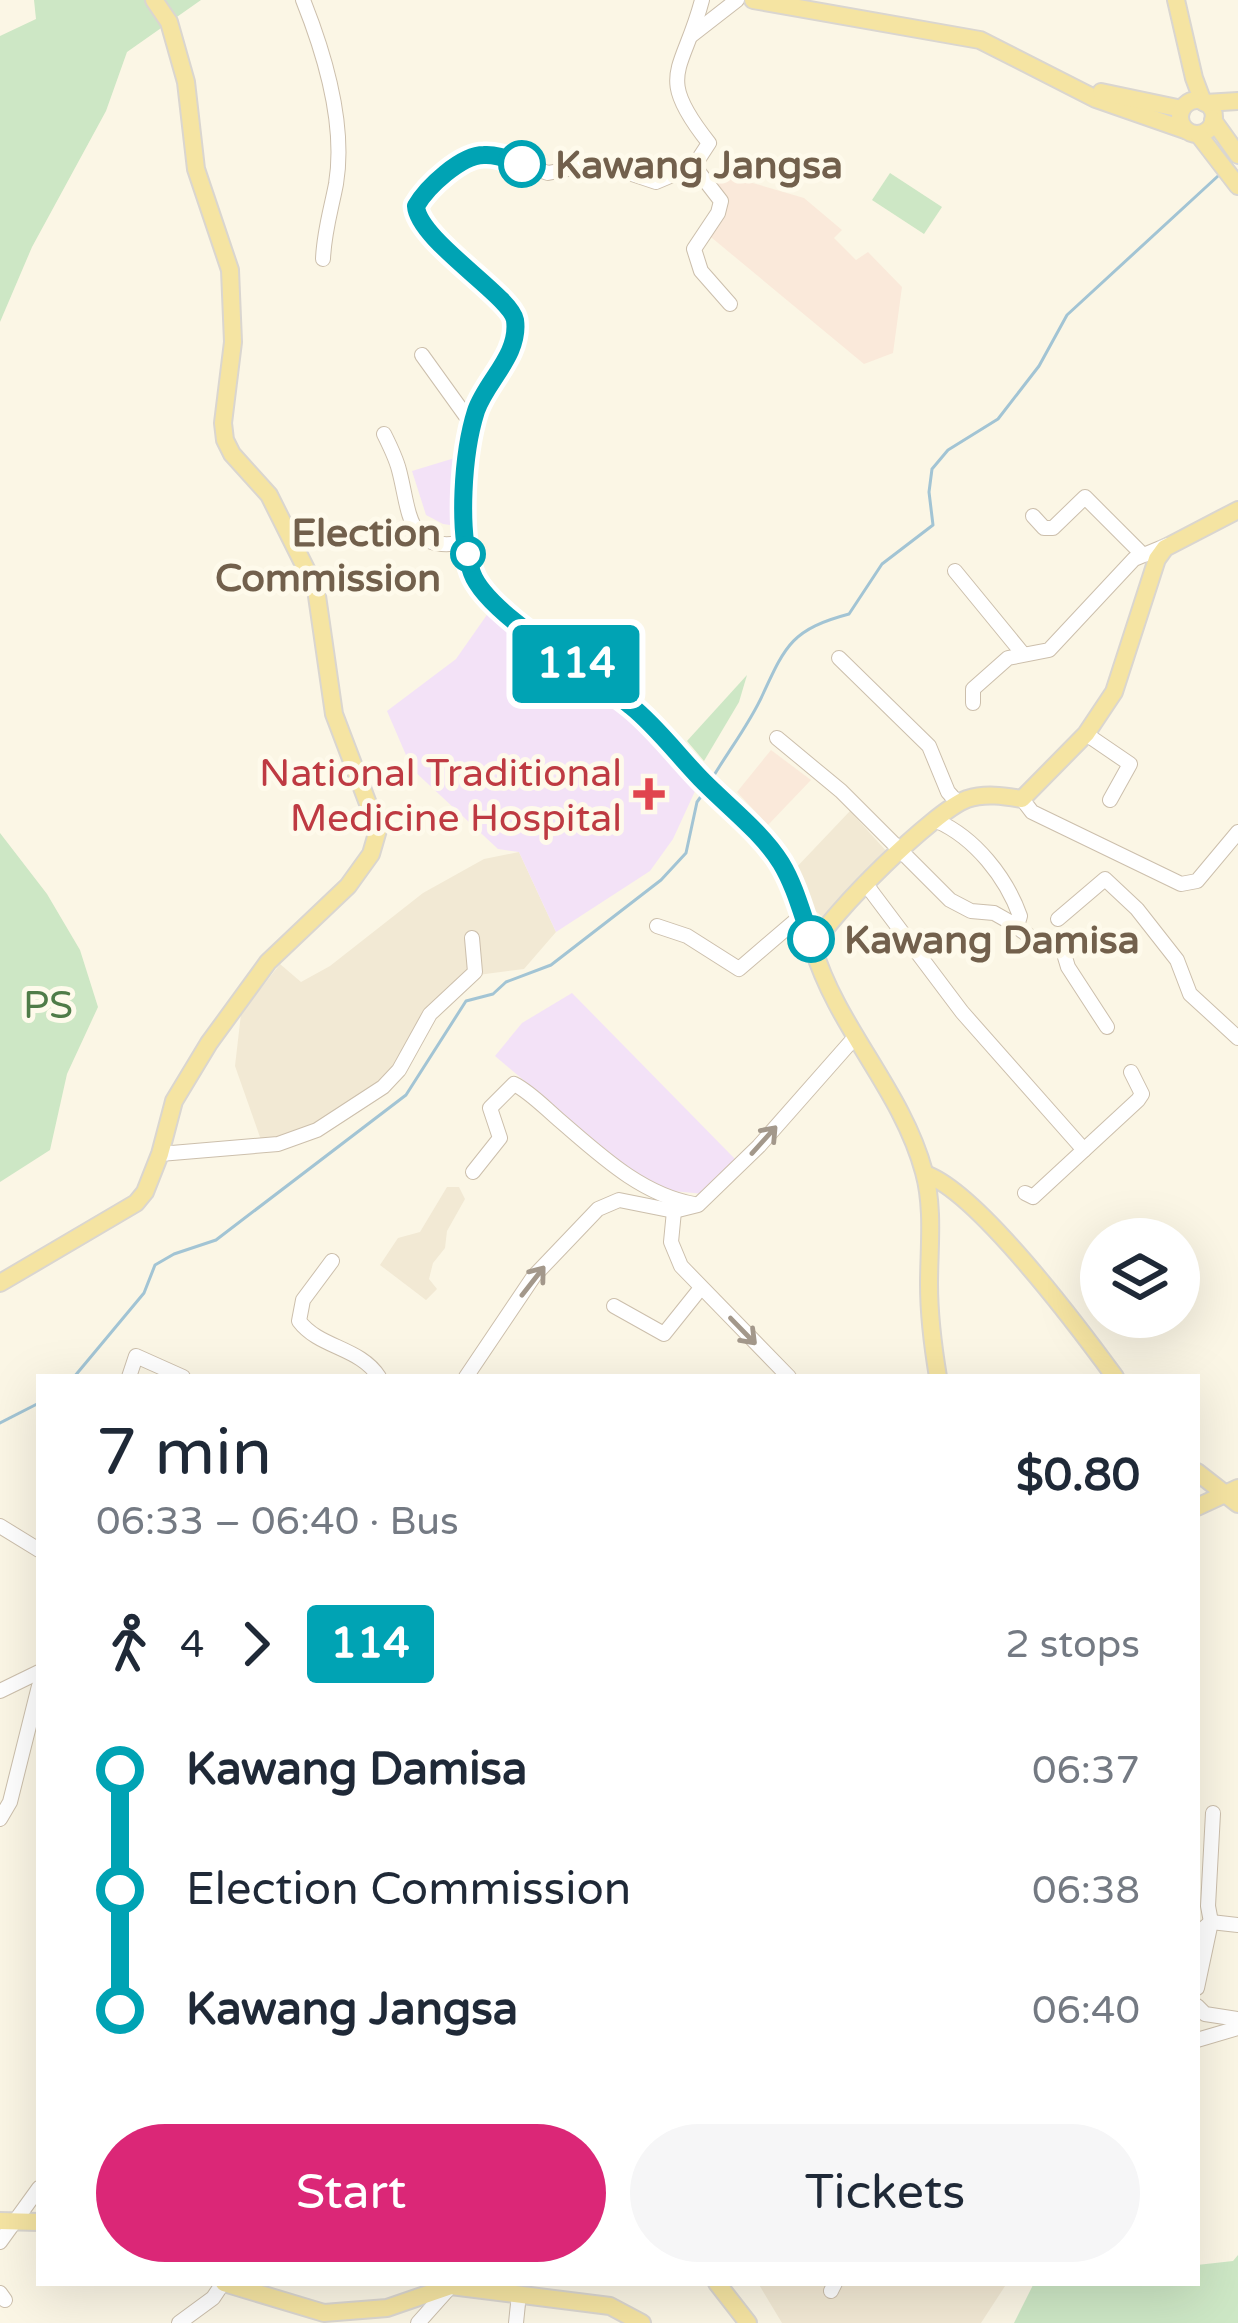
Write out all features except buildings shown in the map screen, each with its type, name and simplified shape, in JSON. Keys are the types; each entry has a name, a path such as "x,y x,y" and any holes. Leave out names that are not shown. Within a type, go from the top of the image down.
{"main road":[{"path":"0,1283 136,1203 160,1154 174,1101 209,1043 268,962 348,886 371,854 378,830 334,714 316,590 269,495 225,440 233,342 230,270 196,169 186,82 169,22 154,0"},
{"path":"752,0 980,40 1096,100 1197,137"},
{"path":"803,0 980,31 1101,92 1200,109 1238,105"},
{"path":"1176,0 1200,109 1210,128 1197,137"},
{"path":"1200,109 1180,122 1236,183"},
{"path":"1200,109 1238,155"},
{"path":"938,1374 925,1174 898,1104 856,1036 813,947 819,933 865,883 958,803 984,795 1022,799 1086,734 1114,692 1157,559 1169,544 1238,510"},
{"path":"925,1174 951,1186 1035,1274 1113,1374"},
{"path":"1200,1474 1234,1496"},
{"path":"1200,1507 1234,1496"},
{"path":"233,2286 307,2310 341,2314 387,2308 452,2286 610,2306 622,2318 642,2323"},
{"path":"719,2286 748,2323"}],"street":[{"path":"303,0 329,83 337,148 336,184 325,222 322,259"},
{"path":"701,0 674,78 677,98 710,143 694,166 656,182 599,163 548,173 494,155 479,155 469,158 418,201 420,219 513,314 507,356 477,407 473,426 464,483 471,572 489,599 634,708 780,861 813,947"},
{"path":"692,35 737,0"},
{"path":"694,166 721,201 718,214 694,249 701,271 730,304"},
{"path":"422,355 473,426"},
{"path":"384,434 400,473 409,521 424,538 446,546 466,542"},
{"path":"1033,516 1044,528 1053,528 1085,497 1142,554"},
{"path":"973,703 973,689 980,679 1008,658 1048,650 1142,554 1169,544"},
{"path":"955,571 1023,654"},
{"path":"839,658 929,746 948,792 958,803"},
{"path":"1086,734 1130,764 1110,800"},
{"path":"777,738 827,778 950,900 971,911 994,914 1038,942 1044,938 1060,944 1068,967 1107,1027"},
{"path":"1022,799 1031,812 1190,885 1238,832"},
{"path":"937,821 968,840 1005,883 1020,916 1015,926"},
{"path":"1058,919 1106,878 1177,960 1190,994 1238,1037"},
{"path":"865,883 962,1012 1084,1150"},
{"path":"657,926 687,936 739,969 802,915"},
{"path":"160,1154 297,1139 366,1100 399,1070 439,1003 475,973 472,938"},
{"path":"468,1374 534,1276 598,1209 619,1200 674,1210 698,1205 759,1146 856,1036"},
{"path":"1024,1193 1033,1197 1138,1100 1142,1094 1131,1072"},
{"path":"473,1172 500,1138 490,1108 514,1084 645,1187 669,1199 698,1205"},
{"path":"674,1210 674,1252 700,1288 785,1374"},
{"path":"332,1261 303,1300 299,1321 361,1358 377,1374"},
{"path":"614,1306 664,1334 700,1288"},
{"path":"130,1374 136,1356 176,1374"},
{"path":"0,1526 36,1548"},
{"path":"0,1691 36,1673"},
{"path":"0,1819 10,1802 36,1698"},
{"path":"1200,1974 1211,1922 1213,1813"},
{"path":"1200,1931 1211,1922 1238,1922"},
{"path":"1200,2009 1238,2024"},
{"path":"1200,2039 1238,2024"},
{"path":"0,2242 8,2222 36,2191"},
{"path":"179,2323 222,2286"},
{"path":"418,2323 452,2286"},
{"path":"516,2323 519,2294"}],"shaded area":[{"path":"723,169 804,198 842,230 834,238 856,260 868,252 902,287 893,353 864,364 700,228 728,199 710,181"},
{"path":"458,457 457,526 426,515 412,471"},
{"path":"491,609 622,704 696,789 673,839 650,871 556,932 519,852 498,849 412,769 387,711 456,659"},
{"path":"771,750 811,780 768,825 737,792"},
{"path":"850,811 888,853 823,917 804,902 794,870"},
{"path":"519,852 556,932 524,969 478,975 426,1013 396,1067 363,1097 297,1135 261,1140 235,1066 241,1014 280,964 301,982 330,966 423,893 484,859"},
{"path":"572,993 737,1161 704,1194 662,1190 634,1174 495,1056 522,1023"},
{"path":"447,1187 459,1187 465,1199 447,1231 445,1248 433,1263 429,1279 437,1289 426,1300 380,1265 398,1238 420,1232"},
{"path":"760,2286 1005,2286 981,2323 782,2323"}],"green space":[{"path":"34,0 201,0 127,52 106,111 32,247 0,322 0,36 36,19"},
{"path":"890,173 942,207 924,234 872,200"},
{"path":"747,675 739,702 704,761 687,741"},
{"name":"PS","path":"0,833 47,894 80,950 98,1007 67,1074 50,1150 0,1182"},
{"path":"1238,2255 1238,2323 1014,2323 1032,2286 1200,2286 1200,2265 1233,2261"}],"waterway":[{"path":"713,777 794,641 815,626 849,614 882,564 933,525 932,469 948,450 998,419 1039,366 1067,315 1218,176"},
{"path":"76,1374 144,1293 155,1265 216,1240 406,1095 466,1001 493,994 506,982 551,965 661,880 686,853 697,802 705,791"},
{"path":"0,1423 36,1405"}],"bus line":[{"name":"114","path":"522,164 494,155 473,156 416,206 420,219 511,310 515,321 507,356 475,414 464,483 471,572 497,608 634,708 771,850 793,887 811,939"}],"place":[{"name":"Kawang Jangsa","path":"522,164"},
{"name":"Election Commission","path":"468,554"},
{"name":"National Traditional Medicine Hospital","path":"649,794"},
{"name":"Kawang Damisa","path":"811,939"}]}
